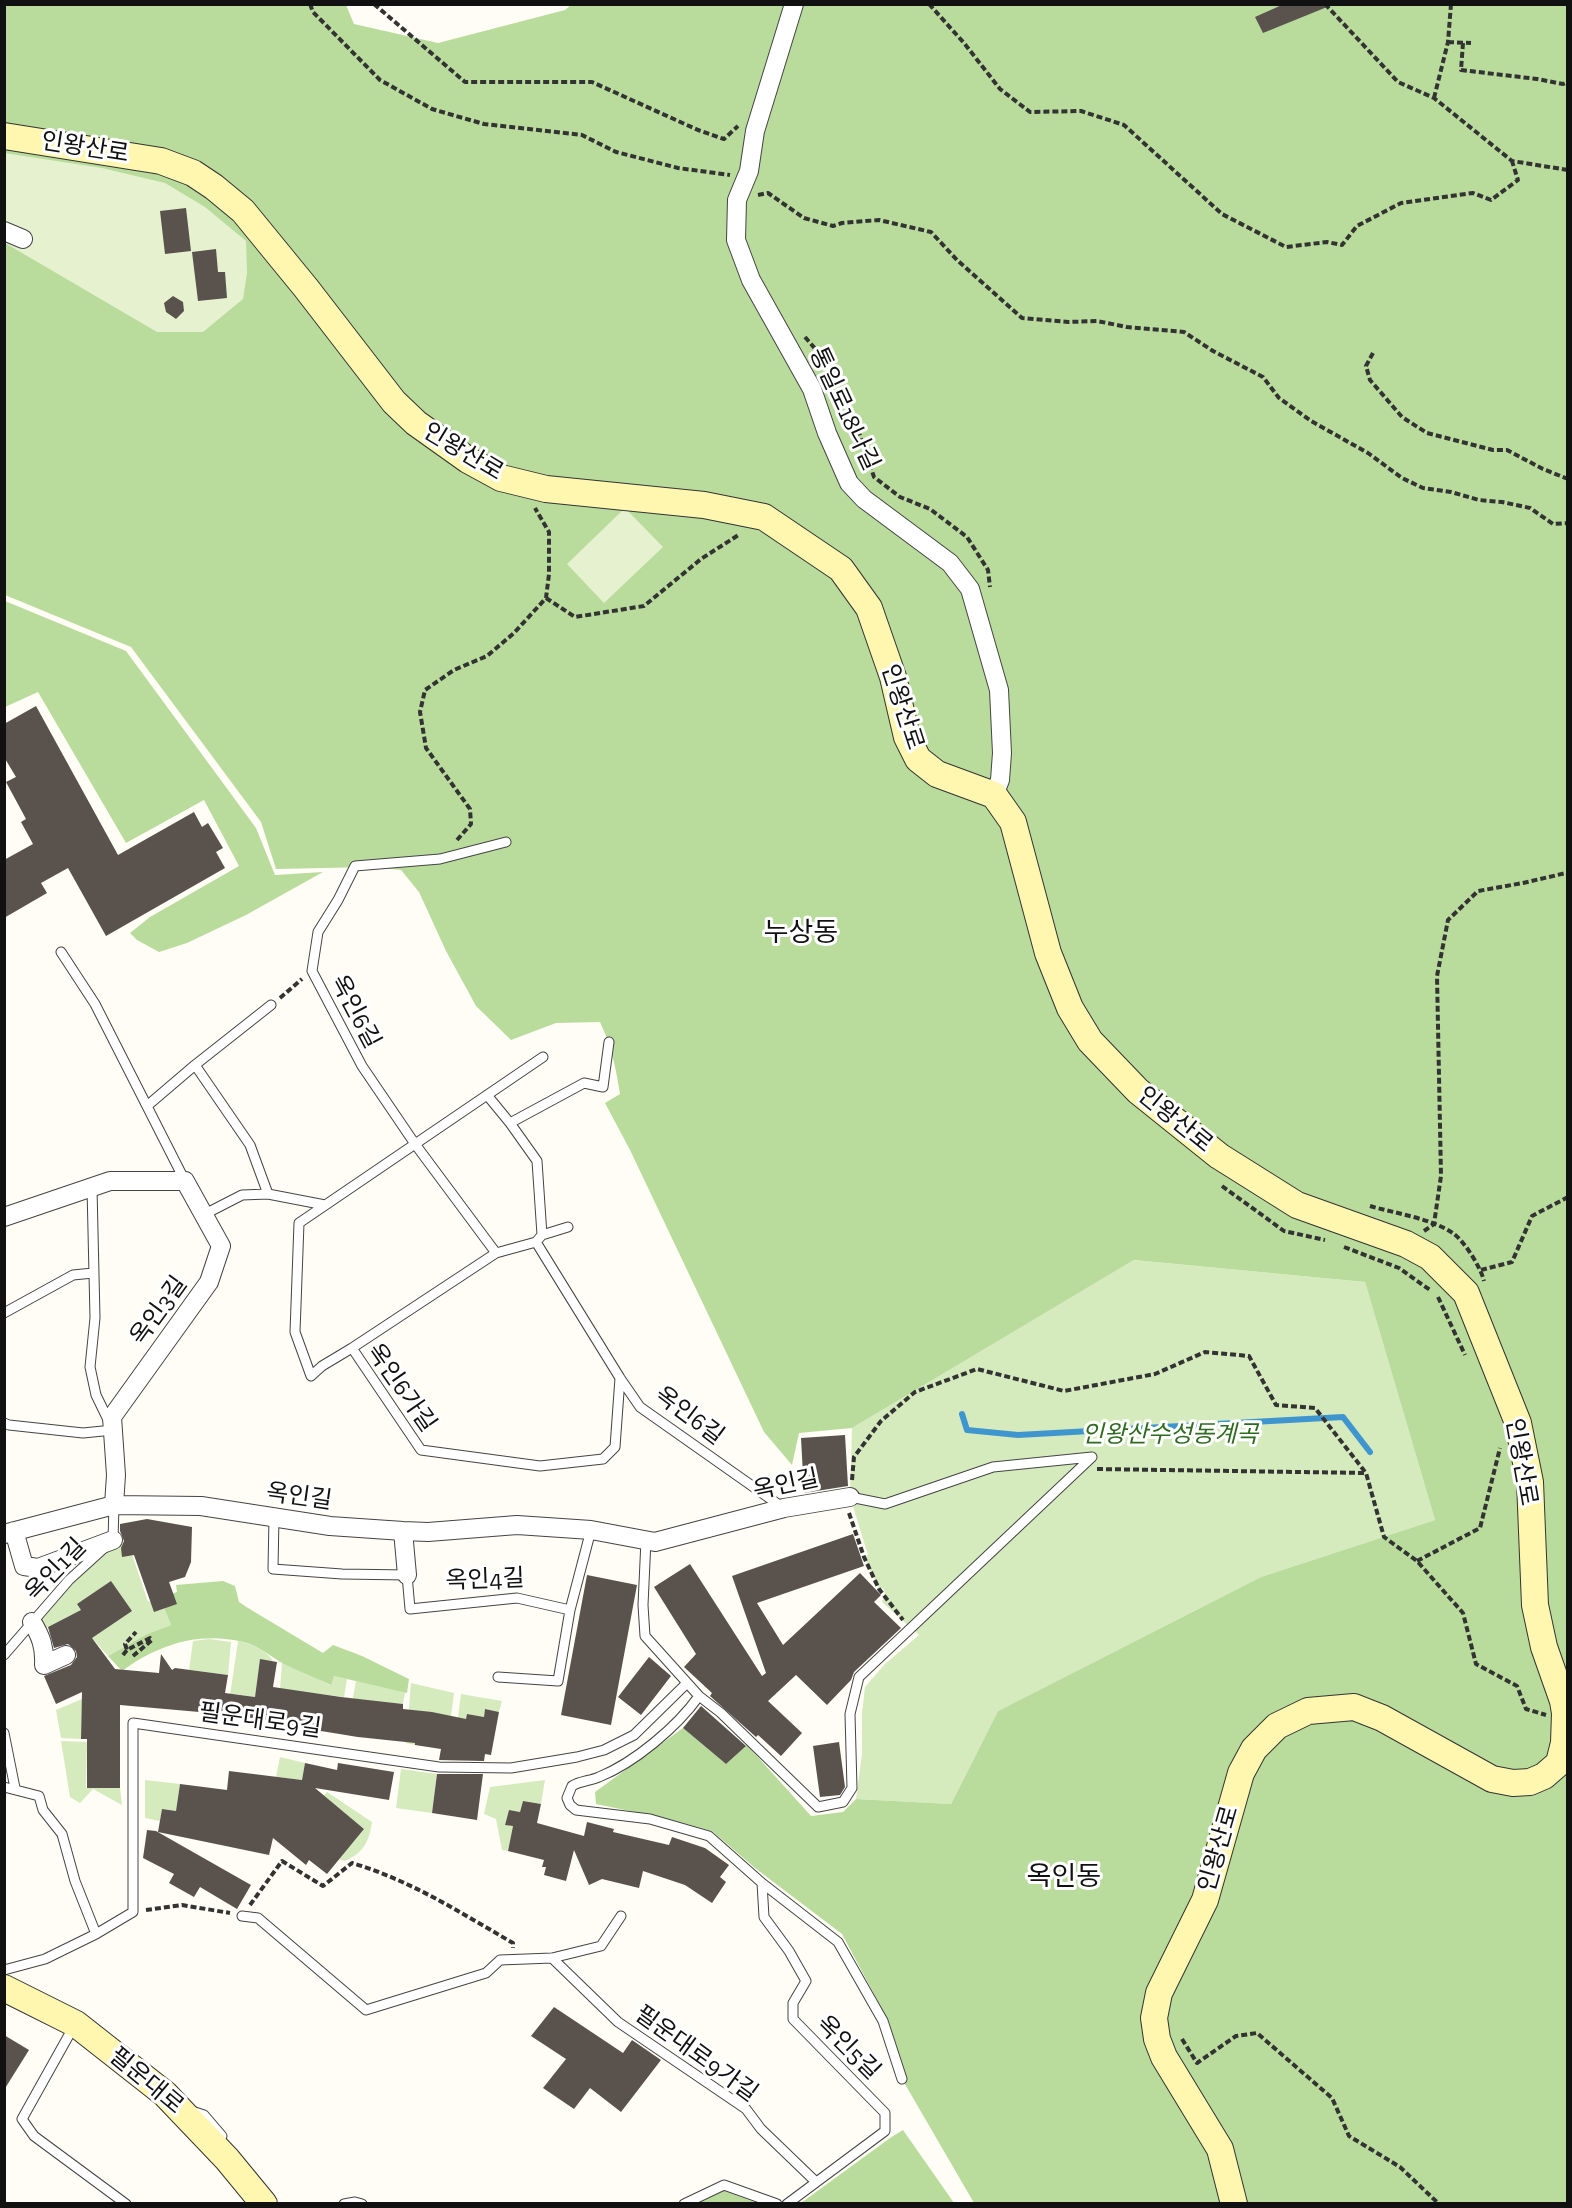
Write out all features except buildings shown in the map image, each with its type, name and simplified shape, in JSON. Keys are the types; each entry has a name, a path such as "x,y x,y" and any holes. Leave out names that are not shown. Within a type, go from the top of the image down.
{"street":[{"name":"통일로18나길","path":"794,4 754,131 749,188 737,200 736,240 751,280 812,389 827,433 849,483 864,499 950,563 970,589 999,690 1002,753 1000,780 994,795"},
{"name":"인왕산로","path":"4,136 161,161 193,173 214,187 243,211 394,402 416,423 468,460 501,478 546,489 704,505 764,517 841,569 869,608 893,677 907,737 918,759 937,774 994,795 1013,822 1048,953 1070,1008 1090,1041 1138,1091 1219,1156 1297,1205 1406,1244 1430,1257 1466,1293 1518,1423 1530,1482 1535,1605 1544,1647 1565,1713 1564,1743 1559,1763 1544,1776 1530,1782 1513,1783 1492,1779 1382,1718 1354,1707 1308,1711 1277,1726 1254,1749 1241,1773 1205,1900 1159,1993 1154,2018 1157,2039 1164,2057 1220,2149 1234,2204"},
{"path":"4,231 23,239"},
{"path":"4,1217 110,1181 185,1181"},
{"name":"옥인3길","path":"114,1504 116,1475 112,1417 209,1282 221,1246 185,1181"},
{"name":"옥인길","path":"10,1532 114,1504 201,1506 330,1526 403,1531 428,1532 517,1525 591,1530 655,1542 784,1509 847,1497"},
{"name":"옥인4길","path":"403,1531 407,1575"},
{"path":"10,1532 24,1566 38,1568 113,1540"},
{"path":"32,1622 41,1636 45,1654 44,1665 66,1655"},
{"name":"필운대로","path":"4,1988 76,2024 165,2094 270,2201"}],"lane":[{"name":"옥인6길","path":"496,1253 415,1144 362,1066 312,971 318,932 355,866 440,860 506,842"},
{"name":"옥인3길","path":"61,952 95,1004 185,1181"},
{"path":"147,1106 271,1005"},
{"path":"510,1123 584,1083 603,1087 609,1042"},
{"path":"415,1144 543,1057"},
{"path":"195,1065 250,1145 268,1194"},
{"name":"옥인6길","path":"487,1095 537,1161 539,1239 620,1378 640,1407 784,1509"},
{"name":"옥인6가길","path":"415,1144 299,1223 295,1332 311,1376 322,1366 352,1348 421,1450 540,1466 603,1459 615,1447 620,1378"},
{"name":"옥인3길","path":"92,1188 95,1318 90,1367 96,1395 113,1430"},
{"path":"205,1215 242,1195 268,1194 325,1205"},
{"path":"352,1348 496,1253 568,1227"},
{"path":"4,1313 73,1275 93,1273"},
{"path":"4,1423 84,1433 113,1430"},
{"path":"646,1540 643,1605 645,1636 686,1684 721,1713 818,1807 843,1802 852,1788 850,1714 859,1677 1092,1457 993,1467 885,1504 847,1497"},
{"name":"옥인1길","path":"4,1655 69,1580 113,1540 114,1504"},
{"path":"274,1517 273,1569 342,1574 407,1575"},
{"path":"498,1677 558,1681 570,1610 591,1530"},
{"name":"옥인4길","path":"407,1575 410,1609 517,1598 570,1610"},
{"name":"필운대로9길","path":"133,1912 133,1723 440,1767 511,1768 577,1757 614,1745 634,1735 686,1684"},
{"name":"옥인5길","path":"699,1696 685,1715 672,1727 628,1760 599,1777 572,1786 568,1793 568,1802 576,1810 650,1819 709,1836 762,1883 838,1942 883,2021 902,2079"},
{"path":"4,1733 10,1787 39,1796 43,1810 62,1834 75,1881 96,1934"},
{"name":"옥인5길","path":"762,1883 764,1917 789,1951 806,1981 793,2003 793,2019 885,2113 885,2131 787,2204"},
{"path":"4,1970 45,1959 96,1934 133,1912"},
{"path":"242,1916 258,1918 366,2010 486,1973 500,1960 552,1958 602,1946 621,1916"},
{"name":"필운대로9가길","path":"552,1958 618,2022 746,2109 761,2129 816,2182"},
{"path":"76,2024 22,2119 34,2136 126,2204"},
{"path":"180,2108 204,2115 232,2148"},
{"path":"684,2204 724,2185 777,2204"},
{"path":"344,2204 355,2202 362,2204"}],"path":[{"path":"310,4 313,12 380,80 432,110 484,124 582,135 616,152 678,168 726,174 749,188 768,194 804,218 833,226 842,223 879,220 931,232 957,260 1022,318 1068,322 1097,321 1126,327 1184,332 1213,351 1263,377 1279,398 1311,421 1368,453 1402,478 1423,488 1530,508 1554,524 1568,524"},
{"path":"374,4 465,82 592,81 698,130 724,139 740,124"},
{"path":"929,4 964,43 1000,89 1030,112 1081,111 1124,125 1222,214 1286,247 1327,242 1342,246 1357,226 1401,203 1473,193 1491,200 1518,180 1512,160"},
{"path":"1325,4 1398,82 1434,98 1512,160 1568,170"},
{"path":"1434,98 1448,42 1451,4"},
{"path":"1448,42 1471,43"},
{"path":"1463,43 1461,70 1563,84 1568,82"},
{"path":"801,332 830,366 854,418 874,477 900,497 930,509 967,537 988,570 990,591"},
{"path":"1373,353 1366,366 1370,380 1402,417 1427,433 1493,450 1508,450 1543,469 1568,479"},
{"path":"440,860 471,824 470,809 426,748 420,712 425,690 454,670 487,656 514,633 546,598 549,532 533,505"},
{"path":"546,598 575,617 644,606 701,559 739,534 781,529"},
{"path":"1434,1224 1441,1176 1437,976 1448,920 1478,891 1568,874"},
{"path":"271,1005 312,971"},
{"path":"1222,1186 1284,1231 1325,1240 1399,1268 1418,1281 1437,1295 1467,1360"},
{"path":"1481,1270 1512,1262 1532,1216 1568,1197"},
{"path":"1367,1205 1434,1224 1455,1234 1481,1270 1487,1291"},
{"path":"909,1630 879,1589 864,1557 847,1497 854,1457 880,1421 915,1392 977,1369 1064,1391 1155,1374 1205,1352 1250,1356 1276,1405 1315,1408 1366,1473 1384,1537 1417,1561 1463,1613 1476,1664 1517,1686 1526,1709 1549,1716 1545,1705"},
{"path":"1417,1561 1480,1528 1502,1447 1504,1459"},
{"path":"1088,1469 1366,1473"},
{"path":"127,1650 125,1644 136,1632"},
{"path":"123,1655 127,1650 150,1638 152,1641 133,1656"},
{"path":"133,1912 182,1905 242,1916 282,1861 323,1886 352,1863 424,1891 513,1943 514,1960"},
{"path":"1176,2030 1197,2063 1236,2036 1257,2033 1332,2098 1350,2136 1400,2167 1439,2204"}],"green space":[{"path":"572,4 1567,5 1567,2203 974,2203 902,2079 889,2022 842,1934 755,1868 712,1831 669,1819 596,1804 595,1792 683,1728 726,1764 747,1745 811,1816 843,1812 856,1799 951,1804 998,1711 1261,1577 1435,1520 1365,1282 1134,1260 852,1428 799,1433 792,1465 764,1432 630,1150 605,1103 620,1094 613,1057 600,1022 556,1023 511,1040 476,1006 446,951 419,892 401,870 372,867 276,869 261,822 131,647 5,595 4,5 346,5 354,24 438,43 565,10"},
{"path":"4,153 102,168 165,183 205,207 246,241 247,273 243,299 203,332 157,332 5,243"},
{"path":"625,508 663,547 604,603 567,564"},
{"path":"5,601 126,651 256,828 275,875 323,872 246,915 187,943 159,952 137,940 130,933 150,917 239,866 204,800 126,843 38,692 5,707"},
{"name":"인왕산수성동계곡","path":"1134,1260 1365,1282 1435,1520 1261,1577 998,1711 951,1804 856,1799 862,1754 862,1713 865,1687 885,1664 919,1635 882,1602 885,1593 883,1588 879,1589 864,1557 868,1555 850,1497 852,1428"},
{"path":"117,1545 129,1545 148,1602 160,1598 171,1625 147,1634 108,1656 94,1640 88,1642 71,1615 42,1630 36,1622 63,1590 94,1560"},
{"path":"223,1581 235,1586 239,1602 323,1653 333,1645 362,1656 409,1679 407,1693 334,1676 331,1685 284,1664 254,1646 227,1639 195,1639 164,1647 122,1671 108,1656 147,1634 171,1625 160,1598 177,1592 176,1585"},
{"path":"209,1639 231,1642 228,1675 189,1670 193,1641"},
{"path":"238,1641 258,1648 273,1661 260,1660 255,1697 235,1694 232,1716 227,1716"},
{"path":"282,1662 330,1685 334,1676 347,1679 344,1697 280,1689"},
{"path":"356,1681 405,1692 403,1704 362,1700 358,1737 346,1735"},
{"path":"411,1683 454,1693 451,1716 415,1745 406,1743"},
{"path":"461,1694 502,1701 499,1712 485,1709 484,1717 467,1714 462,1748 454,1748"},
{"path":"82,1699 81,1739 61,1738 56,1710"},
{"path":"61,1741 87,1742 86,1788 120,1788 122,1805 93,1789 80,1803 70,1797"},
{"path":"280,1757 305,1763 302,1780 276,1777"},
{"path":"401,1769 437,1774 432,1813 396,1808"},
{"path":"145,1780 180,1784 176,1811 162,1809 160,1821 145,1818"},
{"path":"545,1780 541,1804 523,1801 520,1812 509,1810 505,1824 513,1826 508,1851 502,1850 496,1819 484,1814 490,1787"},
{"path":"327,1792 372,1822 364,1846 356,1855 344,1861 339,1859 364,1829 327,1798 302,1819"},
{"path":"903,2130 954,2203 801,2203 890,2138"},
{"path":"722,2190 757,2203 692,2204"}],"waterway":[{"path":"962,1414 967,1430 1018,1435 1343,1417 1370,1452"}],"district":[{"name":"누상동","path":"801,933"},
{"name":"옥인동","path":"1064,1877"}]}
